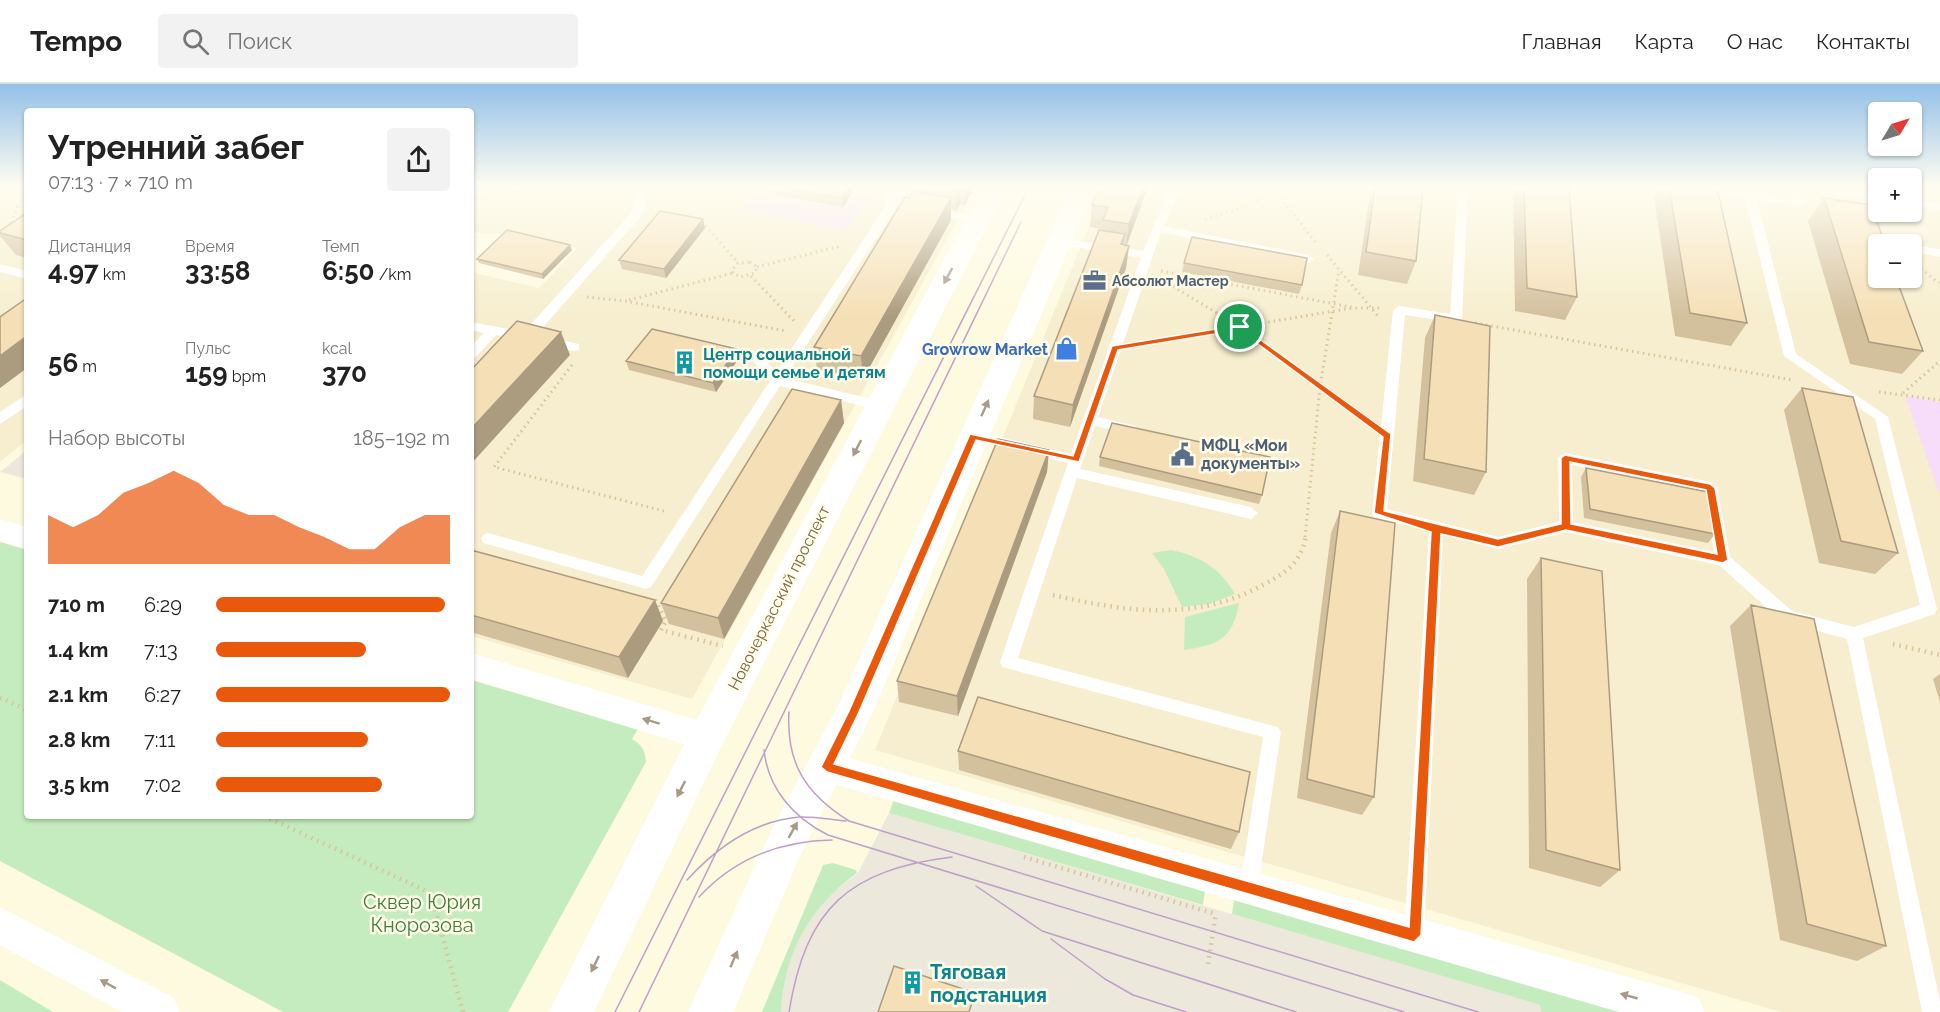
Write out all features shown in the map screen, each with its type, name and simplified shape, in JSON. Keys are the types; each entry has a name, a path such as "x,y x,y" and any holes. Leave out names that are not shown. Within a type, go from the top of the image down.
{"main road":[{"name":"Новочеркасский проспект","path":"572,1012 707,737 972,230"},
{"path":"710,1012 785,845 854,712 1064,230"}],"street":[{"path":"0,530 24,537"},
{"path":"474,667 707,737"},
{"path":"827,767 1685,1012"},
{"path":"0,925 160,1012"}],"lane":[{"path":"527,337 622,230"},
{"path":"488,539 646,583 876,230"},
{"path":"1156,230 1008,662 1272,732 1249,887"},
{"path":"1168,230 1308,259"},
{"path":"1461,230 1456,319 1399,310 1398,339 1379,513 1436,530 1498,543 1566,526 1723,560 1787,616 1854,634 1929,609 1881,417 1790,356 1759,230"},
{"path":"1059,241 1147,255"},
{"path":"1922,250 1940,252"},
{"path":"0,268 24,274"},
{"path":"474,327 574,347"},
{"path":"474,351 493,330"},
{"path":"701,343 755,356 777,381 879,405"},
{"path":"0,420 24,401"},
{"path":"1090,420 1146,432"},
{"path":"973,436 1074,466 1251,513"},
{"path":"1566,526 1565,458 1710,488 1723,560"},
{"path":"1414,935 1436,530"},
{"path":"1854,634 1932,1012"}],"path":[{"path":"710,230 738,263"},
{"path":"1307,230 1317,243"},
{"path":"751,276 757,267 843,246"},
{"path":"1324,252 1398,339"},
{"path":"733,273 732,270 738,263 750,262 757,267"},
{"path":"1143,268 1356,308"},
{"path":"1143,268 1240,327 1388,436"},
{"path":"1922,269 1939,283"},
{"path":"625,301 733,273 740,277 751,276"},
{"path":"751,276 807,335"},
{"path":"564,295 625,301 807,335"},
{"path":"1115,348 1368,306 1399,310"},
{"path":"1456,319 1842,390 1903,393 1940,400"},
{"path":"574,347 576,359 494,467 689,518"},
{"path":"1903,393 1940,361"},
{"path":"646,583 666,621 661,630 726,647"},
{"path":"1854,634 1940,655"},
{"path":"0,698 24,709"},
{"path":"270,819 430,893 454,972 463,1012"},
{"path":"1208,964 1218,903"}],"shaded area":[{"path":"0,230 24,230 24,442 0,462"},
{"path":"474,230 952,230 692,699 474,637 474,273 539,288 577,248 509,233 474,232"},
{"path":"1087,230 1940,230 1940,1012 1782,1012 875,750"},
{"path":"1905,396 1940,402 1940,496"},
{"path":"24,452 24,478 0,472"},
{"path":"889,813 1540,1005 1541,1012 781,1012 788,962 799,937 813,915 831,894 858,873"}],"green space":[{"name":"Сквер Юрия Кнорозова","path":"0,542 24,549 24,819 474,819 474,681 638,729 632,739 638,743 645,754 646,762 508,1012 283,1012 0,861"},
{"path":"1171,550 1200,560 1216,570 1235,594 1209,604 1182,607 1164,569 1152,553"},
{"path":"1239,603 1233,625 1222,638 1206,646 1184,650 1185,617"},
{"path":"896,794 1206,884 1203,905 889,813"},
{"path":"833,863 856,870 857,873 825,901 802,934 787,970 781,1012 762,1012 823,865"},
{"path":"1235,893 1643,1012 1541,1012 1540,1005 1232,914"},
{"path":"0,980 53,1012 0,1012"}],"building":[{"path":"24,230 24,239 0,233 0,231"},
{"path":"507,230 570,245 542,274 477,259"},
{"path":"644,230 694,230 664,269 619,260"},
{"path":"885,230 933,230 861,356 814,347"},
{"path":"1099,230 1125,234 1121,244 1129,246 1073,405 1034,396"},
{"path":"1369,230 1419,230 1416,261 1366,252"},
{"path":"1525,230 1572,230 1577,297 1527,288"},
{"path":"1676,230 1727,230 1747,323 1690,313"},
{"path":"1834,230 1880,230 1881,234 1868,234 1868,288 1900,288 1923,351 1869,342"},
{"path":"1192,237 1307,258 1302,285 1184,263"},
{"path":"24,300 24,338 0,356 0,317"},
{"path":"1435,315 1490,326 1486,472 1424,459"},
{"path":"517,321 561,332 474,426 474,367"},
{"name":"Центр социальной помощи семье и детям","path":"652,329 737,349 713,383 626,361"},
{"path":"1802,388 1853,397 1898,553 1841,541"},
{"path":"792,389 841,400 718,618 661,603"},
{"path":"1112,423 1270,457 1262,495 1100,457"},
{"path":"998,439 1049,450 957,696 897,681"},
{"path":"1586,468 1708,492 1715,534 1590,509"},
{"path":"1340,511 1395,523 1374,797 1307,779"},
{"path":"474,551 655,600 619,657 474,616"},
{"path":"1541,558 1602,571 1620,870 1546,850"},
{"path":"1751,605 1814,619 1886,946 1807,924"},
{"path":"978,697 1250,772 1239,832 958,751"},
{"name":"Тяговая подстанция","path":"894,966 975,993 969,1012 878,1012"}],"tram line":[{"path":"615,1012 1007,230"},
{"path":"765,752 1017,230"},
{"path":"789,712 791,747 802,776 821,800 849,821 1478,1012"},
{"path":"716,853 765,752"},
{"path":"765,752 777,790 801,817"},
{"path":"716,853 751,830 766,824 801,817"},
{"path":"801,817 846,821"},
{"path":"801,817 828,835 918,863"},
{"path":"699,897 728,872 759,854 794,844 832,840"},
{"path":"639,1012 716,853"},
{"path":"687,880 716,853"},
{"path":"918,863 952,857"},
{"path":"789,1012 807,946 821,921 838,900 859,884 885,872 918,863"},
{"path":"918,863 1404,1012"},
{"path":"976,886 1042,931 1296,1012"},
{"path":"1051,939 1105,979 1133,995 1186,1012"}],"place":[{"name":"Абсолют Мастер","path":"1094,281"},
{"name":"Growrow Market","path":"1066,349"},
{"name":"Центр социальной помощи семье и детям","path":"685,363"},
{"name":"МФЦ «Мои документы»","path":"1183,454"},
{"name":"Тяговая подстанция","path":"912,983"}],"route":[{"path":"1240,327 1115,348 1076,460 973,436 854,712 827,767 1414,935 1436,530 1498,543 1566,526 1565,458 1710,488 1723,560 1566,526 1498,543 1436,530 1379,513 1388,436 1240,327"}]}
